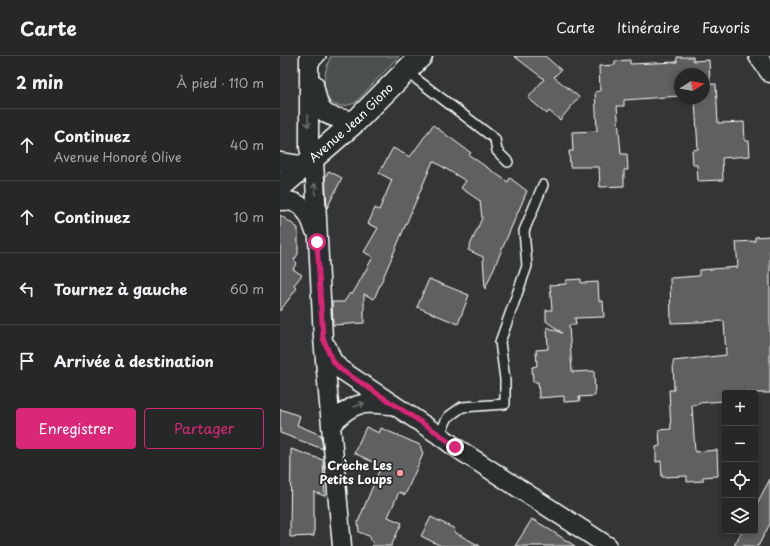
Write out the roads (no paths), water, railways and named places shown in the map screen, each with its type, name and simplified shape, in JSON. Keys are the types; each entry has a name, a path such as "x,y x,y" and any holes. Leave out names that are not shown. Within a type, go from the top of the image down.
{"street":[{"name":"Avenue Jean Giono","path":"280,187 310,163 356,121 407,72 421,56"},
{"path":"758,56 770,73"},
{"path":"313,60 316,102 323,112 332,117 356,121"},
{"path":"313,60 308,103 309,148 323,338 342,546"},
{"path":"280,162 310,163"},
{"path":"280,201 293,201 305,209 311,218 317,242"},
{"path":"323,338 332,360 340,369 393,406 439,434 455,447 608,546"},
{"path":"332,424 343,412 364,402 393,406"}],"lane":[{"path":"407,72 495,139 497,151 508,162"},
{"path":"439,434 448,417 462,407 505,404 505,379 500,342 527,266 524,231 543,185"}],"place":[{"name":"Crèche Les Petits Loups","path":"400,473"}]}
